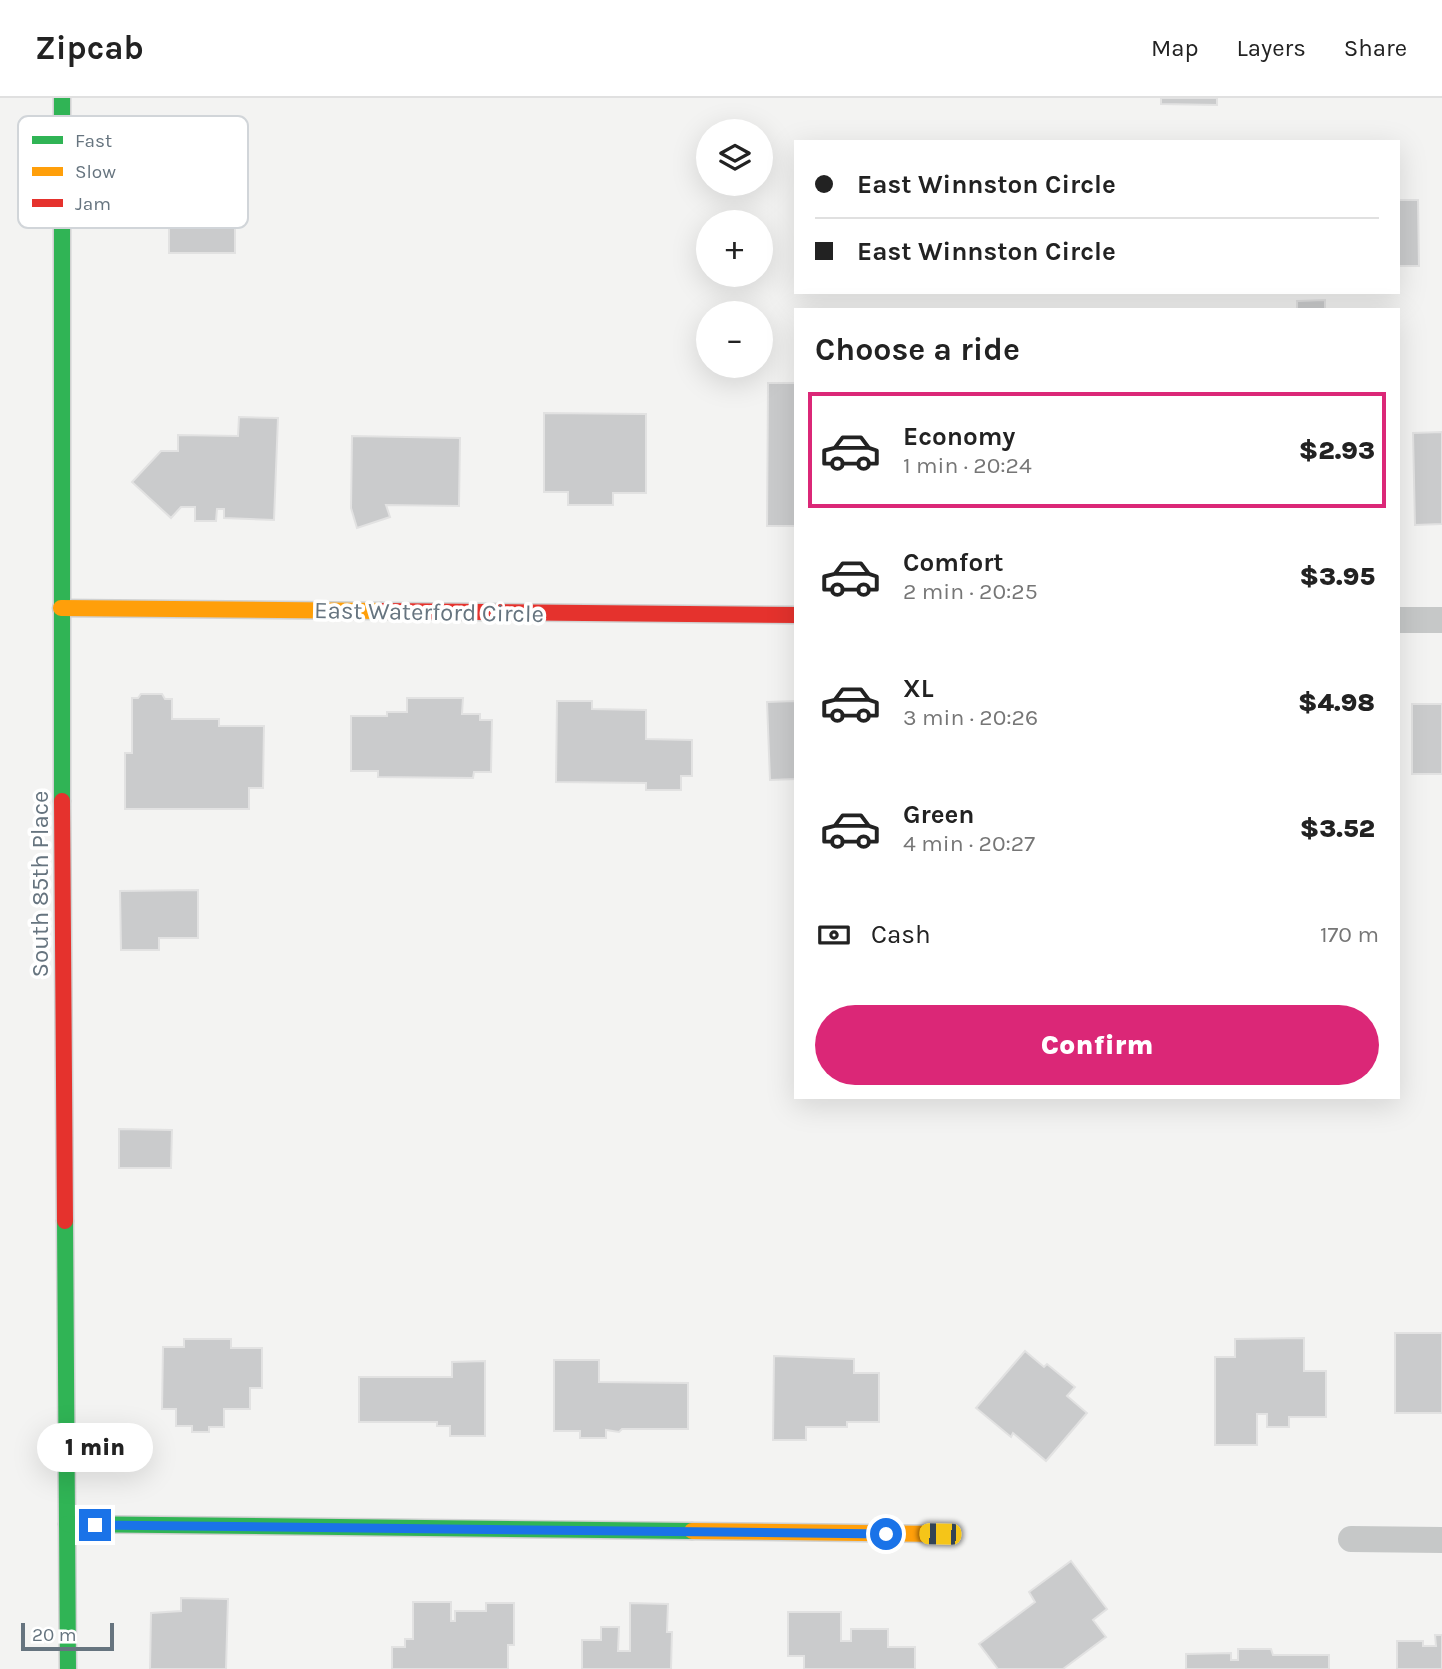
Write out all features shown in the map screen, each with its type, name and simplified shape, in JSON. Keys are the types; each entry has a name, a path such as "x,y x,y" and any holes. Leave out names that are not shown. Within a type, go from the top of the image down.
{"street":[{"name":"South 85th Place","path":"62,98 62,116"},
{"name":"South 85th Place","path":"62,228 61,608 68,1669"},
{"name":"East Waterford Circle","path":"61,608 794,615"},
{"path":"1400,620 1442,621"},
{"path":"67,1524 940,1534"},
{"path":"1351,1539 1442,1539"}],"building":[{"path":"1161,98 1217,98 1217,105 1161,104"},
{"path":"1400,200 1418,200 1419,266 1400,266"},
{"path":"169,228 235,228 235,253 169,253"},
{"path":"1325,300 1325,308 1297,308 1297,301"},
{"path":"768,383 794,383 794,526 767,526"},
{"path":"544,413 646,414 646,493 613,493 613,505 568,505 568,492 544,492"},
{"path":"239,417 278,418 274,520 224,518 224,509 217,509 216,521 195,521 195,507 181,507 171,518 132,482 161,451 178,451 178,435 238,436"},
{"path":"1442,432 1442,524 1415,525 1413,433"},
{"path":"352,436 460,438 459,506 386,505 390,517 357,528 351,508"},
{"path":"141,694 162,694 165,699 172,699 172,719 219,719 219,726 264,726 263,788 249,788 249,809 125,809 125,753 132,753 132,698 138,698"},
{"path":"407,698 463,698 462,714 480,714 480,720 492,720 491,772 474,772 473,778 378,777 378,771 351,771 351,716 387,716 387,712 407,712"},
{"path":"557,701 592,701 592,709 646,710 646,739 692,740 692,776 681,776 681,790 646,790 646,783 556,782"},
{"path":"794,701 794,779 770,780 767,702"},
{"path":"1412,704 1442,704 1442,774 1412,774"},
{"path":"198,890 198,938 159,938 159,950 121,950 120,891"},
{"path":"119,1129 172,1130 171,1168 119,1168"},
{"path":"1395,1333 1442,1333 1442,1413 1395,1413"},
{"path":"1304,1338 1304,1371 1326,1371 1326,1417 1289,1417 1289,1427 1267,1427 1267,1414 1257,1414 1257,1445 1215,1445 1215,1357 1235,1357 1235,1339"},
{"path":"184,1339 231,1339 231,1348 262,1348 262,1388 250,1388 250,1409 224,1409 224,1427 209,1427 209,1432 192,1432 192,1426 176,1426 176,1409 162,1409 163,1347 184,1347"},
{"path":"1025,1351 1044,1367 1047,1364 1075,1387 1067,1396 1087,1413 1046,1461 1013,1433 1011,1437 976,1408"},
{"path":"774,1356 854,1359 854,1373 879,1373 879,1422 847,1422 847,1427 806,1427 806,1440 773,1440"},
{"path":"554,1360 599,1360 599,1382 688,1383 688,1429 622,1429 619,1432 606,1430 606,1438 580,1438 580,1431 554,1431"},
{"path":"485,1361 485,1436 450,1436 450,1426 437,1426 437,1422 359,1422 359,1377 452,1377 452,1362"},
{"path":"1071,1561 1107,1609 1093,1620 1106,1637 1063,1669 998,1669 979,1644 1035,1602 1029,1592"},
{"path":"181,1598 228,1599 226,1669 150,1669 151,1613 181,1611"},
{"path":"413,1602 451,1602 451,1621 455,1621 455,1611 486,1611 486,1603 514,1603 514,1645 508,1645 508,1669 392,1669 392,1647 405,1647 405,1639 413,1639"},
{"path":"630,1603 668,1604 667,1632 672,1632 671,1669 582,1669 582,1640 601,1640 601,1627 619,1627 618,1651 630,1651"},
{"path":"788,1612 841,1612 841,1641 851,1641 851,1629 888,1629 888,1647 915,1647 915,1669 804,1669 804,1656 788,1656"},
{"path":"1435,1635 1442,1635 1442,1669 1397,1669 1397,1641 1423,1641 1423,1646 1436,1646"},
{"path":"1238,1649 1271,1649 1273,1655 1329,1655 1329,1669 1186,1669 1186,1654 1231,1653 1231,1660 1238,1660"}],"traffic: fast":[{"path":"62,98 62,116"},
{"path":"62,228 62,801"},
{"path":"65,1221 68,1669"},
{"path":"67,1524 692,1531"}],"traffic: slow":[{"path":"61,608 381,611"},
{"path":"692,1531 940,1534"}],"traffic: jam":[{"path":"381,611 794,615"},
{"path":"62,801 65,1221"}],"route":[{"path":"95,1525 886,1534"}]}
